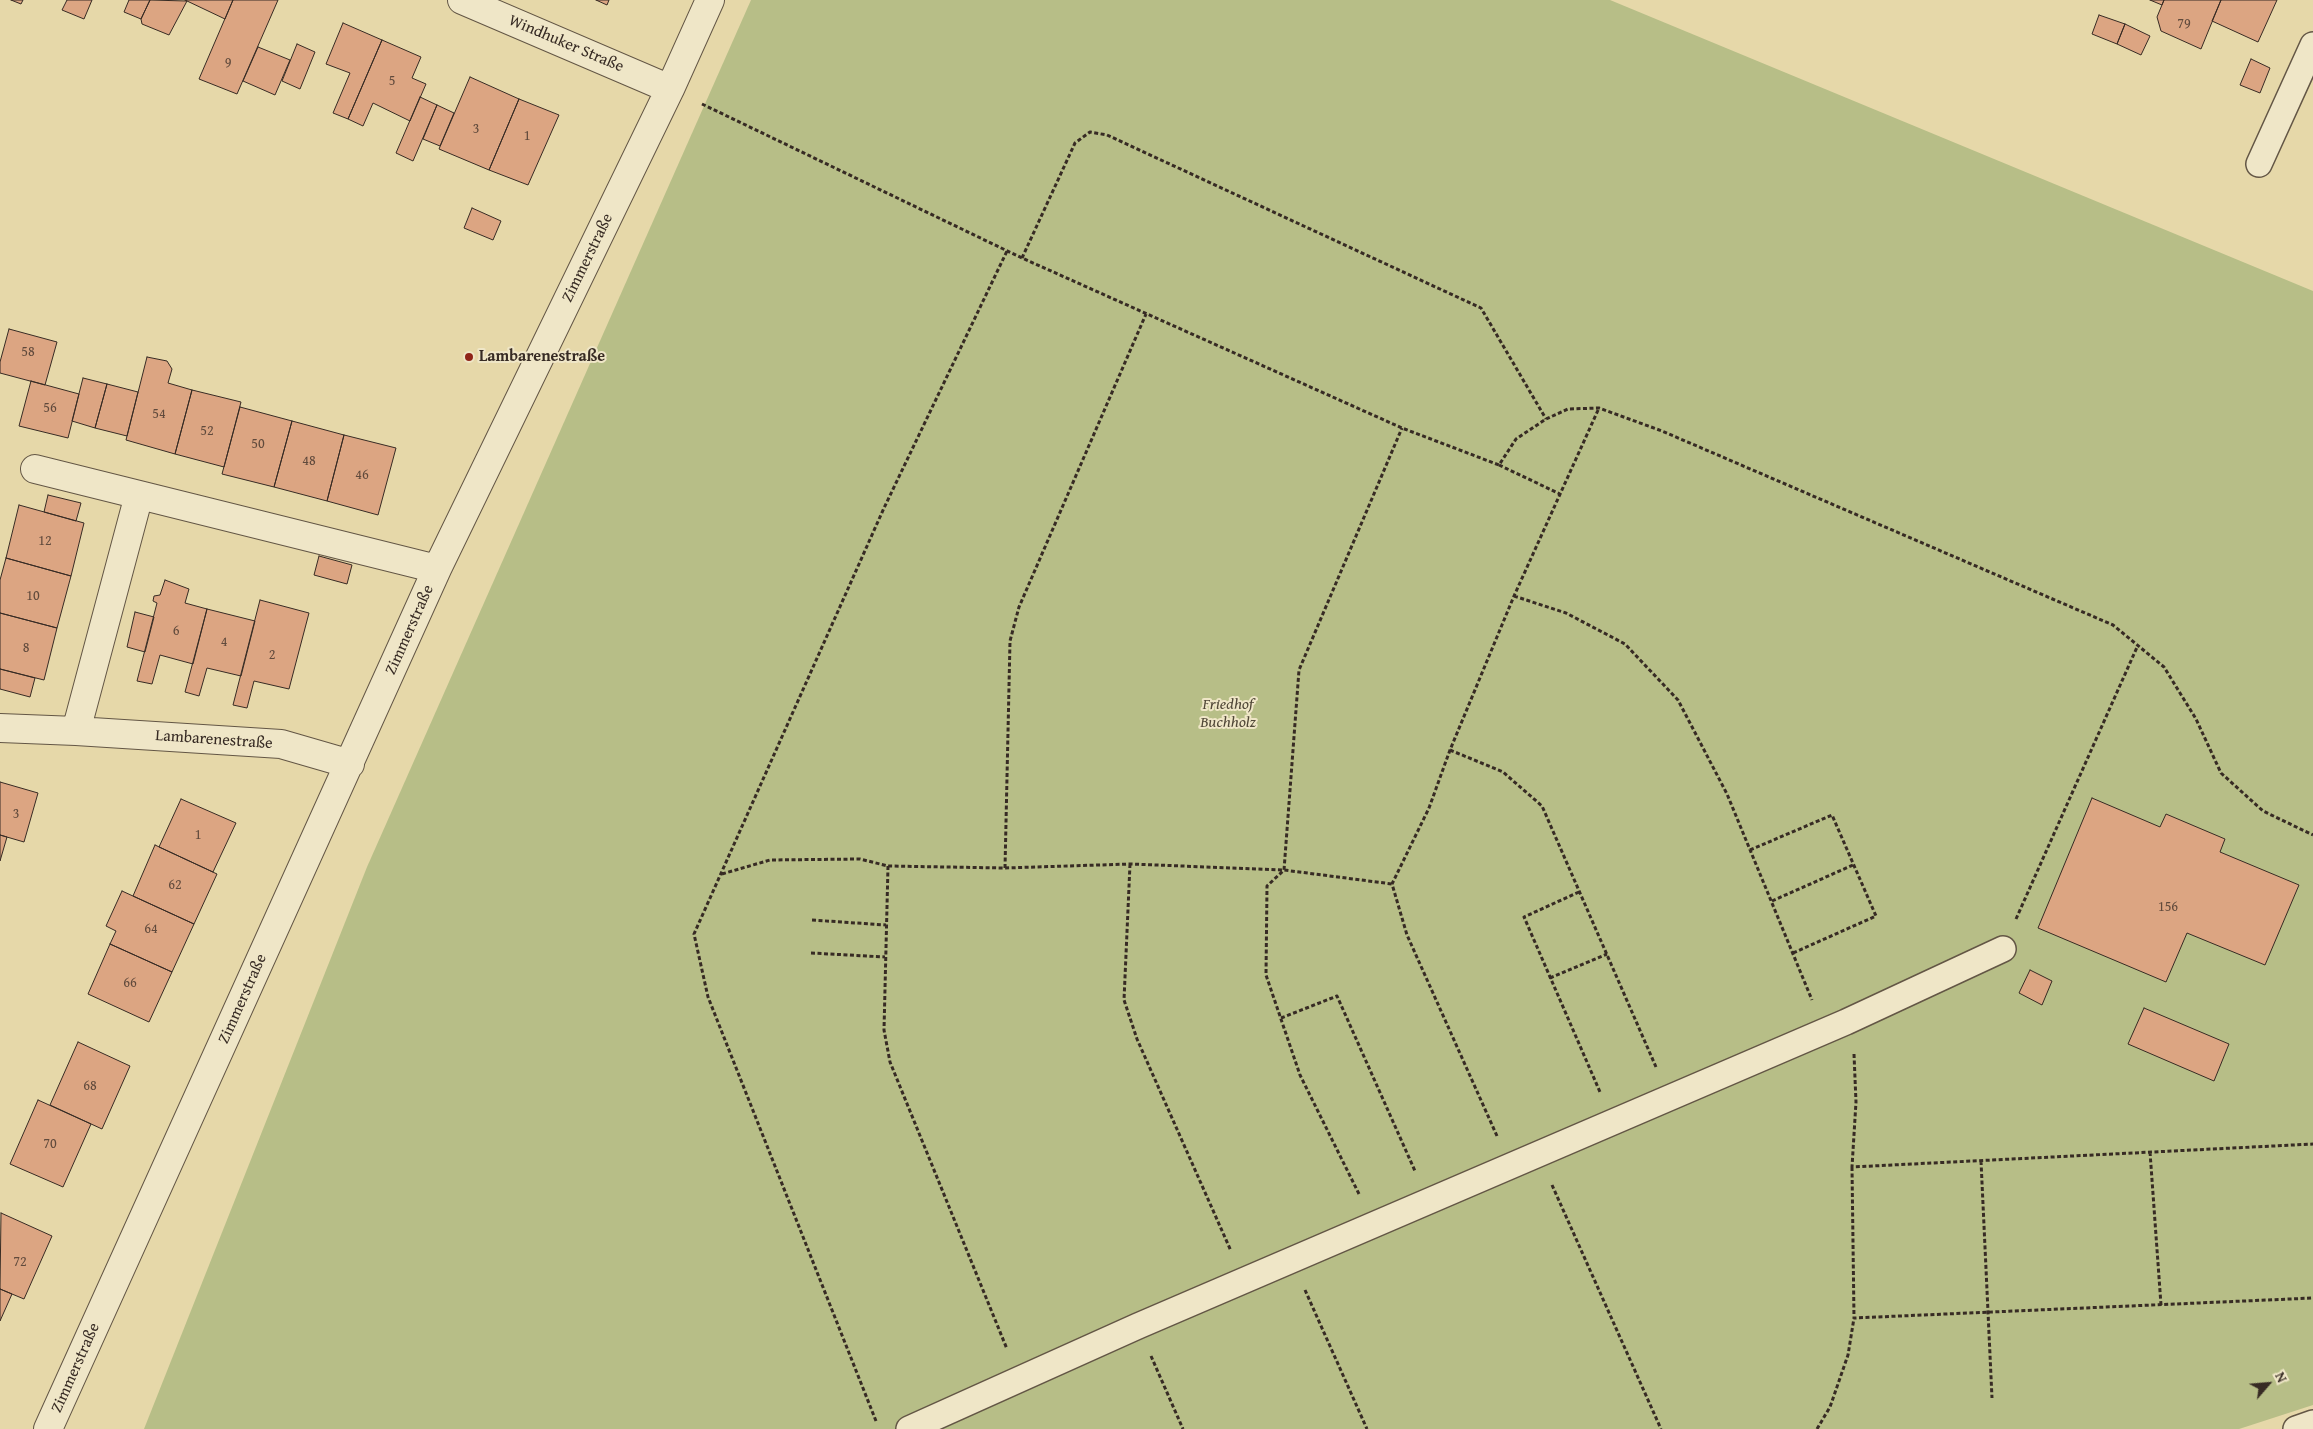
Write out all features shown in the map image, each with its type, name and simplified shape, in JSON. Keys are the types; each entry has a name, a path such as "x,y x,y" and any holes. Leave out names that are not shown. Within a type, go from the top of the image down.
{"street":[{"name":"Windhuker Straße","path":"462,0 670,89"},
{"name":"Zimmerstraße","path":"48,1429 438,569 670,89 710,0"},
{"name":"Zimmerstraße","path":"34,469 438,569"},
{"path":"76,731 139,495"},
{"name":"Lambarenestraße","path":"0,728 281,744 350,764"}],"lane":[{"path":"2260,164 2313,45"},
{"path":"909,1429 1138,1326 1835,1026 2003,949"},
{"path":"2296,1429 2313,1423"}],"path":[{"path":"670,89 1022,258 1402,428 1499,465 1560,494"},
{"path":"1022,258 1075,143 1090,132 1107,135 1481,308 1546,419"},
{"path":"879,1429 708,997 694,934 884,508 1007,251"},
{"path":"1005,868 1010,641 1019,607 1146,314"},
{"path":"1510,1166 1408,935 1392,884 1429,808 1450,750 1514,596 1599,408"},
{"path":"1499,465 1516,439 1546,419 1568,410 1599,408 1662,431 2113,625 2164,667 2196,719 2221,772 2263,811 2313,835"},
{"path":"1374,1225 1300,1075 1266,975 1267,886 1284,870 1299,670 1402,428"},
{"path":"1514,596 1566,613 1625,644 1678,700 1727,794 1793,953 1856,1062 1856,1102 1852,1167 1854,1318 1848,1355 1830,1407 1817,1429"},
{"path":"2003,949 2138,645"},
{"path":"1450,750 1503,772 1542,806 1669,1097"},
{"path":"1750,850 1832,815 1876,916 1793,953"},
{"path":"721,874 770,860 860,859 888,866 1005,868 1130,864 1284,870 1392,884"},
{"path":"1130,864 1124,1000 1137,1039 1244,1281"},
{"path":"1771,901 1853,865"},
{"path":"888,866 884,1030 890,1062 1020,1379"},
{"path":"1579,892 1524,917 1612,1122"},
{"path":"812,920 886,925"},
{"path":"811,953 886,957"},
{"path":"1550,978 1607,954"},
{"path":"1281,1018 1337,996 1429,1201"},
{"path":"1852,1167 2313,1144"},
{"path":"2150,1152 2160,1305"},
{"path":"1538,1154 1661,1429"},
{"path":"1981,1161 1992,1398"},
{"path":"1292,1260 1366,1429"},
{"path":"1854,1318 2313,1298"},
{"path":"1138,1326 1183,1429"}],"green space":[{"name":"Friedhof Buchholz","path":"751,0 1610,0 2313,291 2313,1405 2239,1429 144,1429 367,867"}],"building":[{"path":"11,0 23,0 21,4"},
{"path":"67,0 92,0 84,19 62,10"},
{"path":"129,0 150,0 141,19 124,12"},
{"path":"150,0 187,1 169,35 142,24 141,19"},
{"path":"185,0 233,0 225,19"},
{"path":"233,0 278,0 237,94 199,79"},
{"path":"596,0 609,0 607,5"},
{"path":"2150,0 2164,0 2162,5"},
{"path":"2164,0 2221,0 2201,49 2161,31 2157,17"},
{"path":"2221,0 2277,0 2258,42 2212,21"},
{"path":"2099,15 2125,24 2117,44 2092,34"},
{"path":"343,23 382,40 348,119 333,113 350,73 326,64"},
{"path":"2125,24 2150,36 2141,55 2117,44"},
{"path":"382,40 421,57 412,78 426,84 410,121 373,103 363,126 348,119"},
{"path":"297,44 315,52 300,89 282,81"},
{"path":"258,47 290,60 275,95 243,81"},
{"path":"2251,59 2270,68 2260,93 2240,85"},
{"path":"470,77 519,99 489,170 439,149"},
{"path":"420,97 437,105 413,161 396,153"},
{"path":"519,99 559,115 528,185 489,170"},
{"path":"437,105 454,113 440,146 423,139"},
{"path":"472,208 501,221 493,240 464,228"},
{"path":"9,329 57,342 45,385 0,373 0,362"},
{"path":"147,357 167,361 172,369 168,383 192,390 175,454 126,440"},
{"path":"83,378 107,384 95,428 72,421"},
{"path":"31,381 79,394 68,438 19,426"},
{"path":"107,384 138,392 127,436 95,428"},
{"path":"192,390 241,402 224,467 175,454"},
{"path":"240,407 292,421 274,487 222,474"},
{"path":"292,421 344,435 327,501 274,487"},
{"path":"344,435 396,448 378,515 327,501"},
{"path":"48,495 81,503 76,521 44,512"},
{"path":"19,505 84,523 71,576 6,558"},
{"path":"319,556 352,565 347,584 314,575"},
{"path":"6,558 71,576 57,628 0,613 0,580"},
{"path":"165,580 189,589 185,603 207,609 193,664 160,655 152,684 137,681 157,603 153,601 154,596 160,595"},
{"path":"260,600 309,613 289,689 254,681 247,708 233,705"},
{"path":"207,609 255,621 241,676 207,668 199,696 185,692"},
{"path":"135,612 154,617 145,652 127,647"},
{"path":"0,613 57,628 44,680 0,669"},
{"path":"0,669 35,678 30,697 0,689"},
{"path":"0,782 38,793 24,842 0,835"},
{"path":"2092,798 2160,827 2166,814 2225,839 2220,852 2299,885 2265,965 2187,933 2166,982 2038,928"},
{"path":"181,799 236,823 213,872 159,847"},
{"path":"0,835 7,837 0,861"},
{"path":"155,845 217,874 194,924 133,896"},
{"path":"122,891 194,924 172,972 110,944 116,931 106,926"},
{"path":"110,944 172,972 149,1022 88,994"},
{"path":"2030,970 2052,981 2042,1005 2019,993"},
{"path":"2144,1008 2229,1044 2214,1081 2128,1044"},
{"path":"78,1042 130,1066 102,1129 50,1105"},
{"path":"38,1100 91,1124 63,1187 10,1164"},
{"path":"1,1213 52,1236 24,1299 0,1289"},
{"path":"0,1289 12,1294 0,1321"}],"place":[{"name":"Lambarenestraße","path":"469,357"}]}
